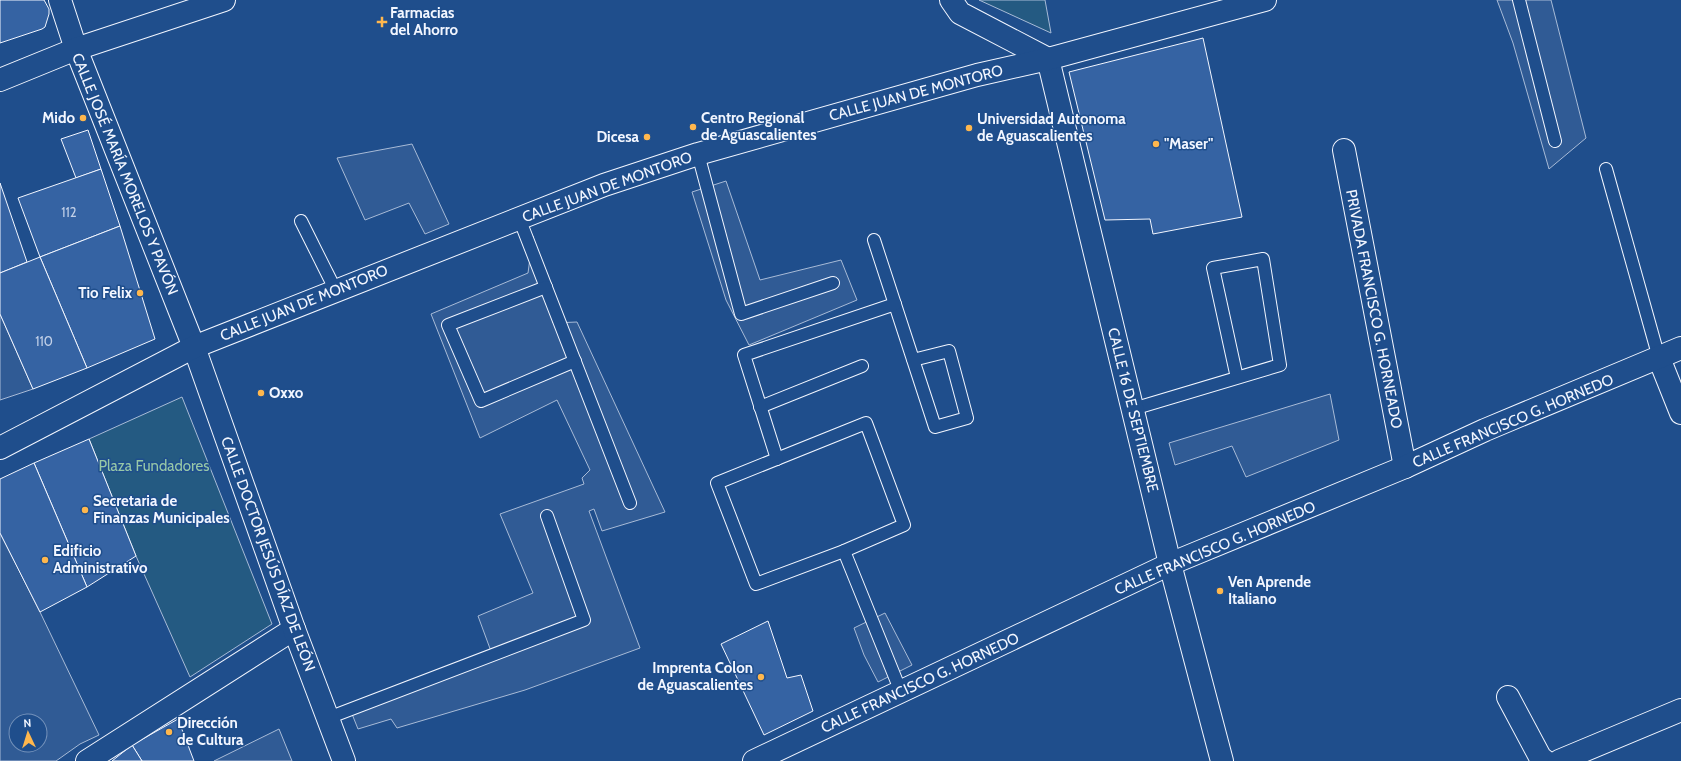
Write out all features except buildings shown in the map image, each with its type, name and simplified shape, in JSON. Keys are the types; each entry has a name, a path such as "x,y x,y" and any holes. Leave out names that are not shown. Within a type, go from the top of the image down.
{"street":[{"name":"CALLE JOSÉ MARÍA MORELOS Y PAVÓN","path":"60,0 76,49 194,347"},
{"path":"0,80 76,49 224,0"},
{"path":"951,0 960,13 1048,59"},
{"name":"CALLE JUAN DE MONTORO","path":"0,448 194,347 604,185 698,154 977,75 1048,59 1265,0"},
{"name":"CALLE 16 DE SEPTIEMBRE","path":"1048,59 1170,564 1222,761"},
{"name":"PRIVADA FRANCISCO G. HORNEADO","path":"1344,150 1405,467"},
{"name":"CALLE DOCTOR JESÚS DÍAZ DE LEÓN","path":"194,347 294,629 344,761"},
{"name":"CALLE FRANCISCO G. HORNEDO","path":"754,761 1170,564 1405,467 1485,430 1681,348"},
{"path":"1659,358 1681,413"},
{"path":"88,761 294,629"},
{"path":"1508,697 1540,757 1545,761"},
{"path":"1558,761 1681,710"}],"lane":[{"path":"1519,0 1555,141"},
{"path":"698,154 742,314 833,283"},
{"path":"1606,168 1659,358"},
{"path":"519,218 630,503"},
{"path":"301,221 336,290"},
{"path":"874,240 913,360 935,427 967,418 949,351 913,360"},
{"path":"1133,409 1237,378 1280,365 1263,259 1213,268 1237,378"},
{"path":"546,287 448,325 481,401 575,361"},
{"path":"777,459 744,355 895,304"},
{"path":"760,407 862,366"},
{"path":"866,423 904,525 844,551 756,584 717,483 866,423"},
{"path":"328,718 584,620 547,516"},
{"path":"844,551 901,692"}],"green space":[{"path":"979,0 1045,0 1051,33"},
{"name":"Plaza Fundadores","path":"182,397 272,624 190,677 136,556 89,439"}],"shaded area":[{"path":"1497,0 1551,0 1586,138 1549,169 1513,43"},
{"path":"412,144 449,224 425,234 409,203 365,220 337,158"},
{"path":"726,181 760,280 841,260 857,300 749,345 726,300 692,192"},
{"path":"533,236 553,323 577,322 665,512 602,531 594,509 589,511 640,648 525,690 397,728 391,719 358,729 350,709 492,654 478,616 533,593 500,514 584,484 582,478 590,470 557,400 480,438 431,314 528,273"},
{"path":"0,314 33,389 0,400"},
{"path":"1330,394 1339,440 1246,477 1232,446 1175,465 1169,443"},
{"path":"0,533 99,735 80,744 56,761 0,761"},
{"path":"885,613 912,665 878,682 864,655 854,628"},
{"path":"279,729 292,761 214,761"}],"place":[{"name":"Farmacias del Ahorro","path":"382,22"},
{"name":"Mido","path":"83,118"},
{"name":"Centro Regional de Aguascalientes","path":"693,127"},
{"name":"Universidad Autonoma de Aguascalientes","path":"969,128"},
{"name":"Dicesa","path":"647,137"},
{"name":"\"Maser\"","path":"1156,144"},
{"name":"Tio Felix","path":"140,293"},
{"name":"Oxxo","path":"261,393"},
{"name":"Secretaria de Finanzas Municipales","path":"85,510"},
{"name":"Edificio Administrativo","path":"45,560"},
{"name":"Ven Aprende Italiano","path":"1220,591"},
{"name":"Imprenta Colon de Aguascalientes","path":"761,677"},
{"name":"Dirección de Cultura","path":"169,732"}]}
